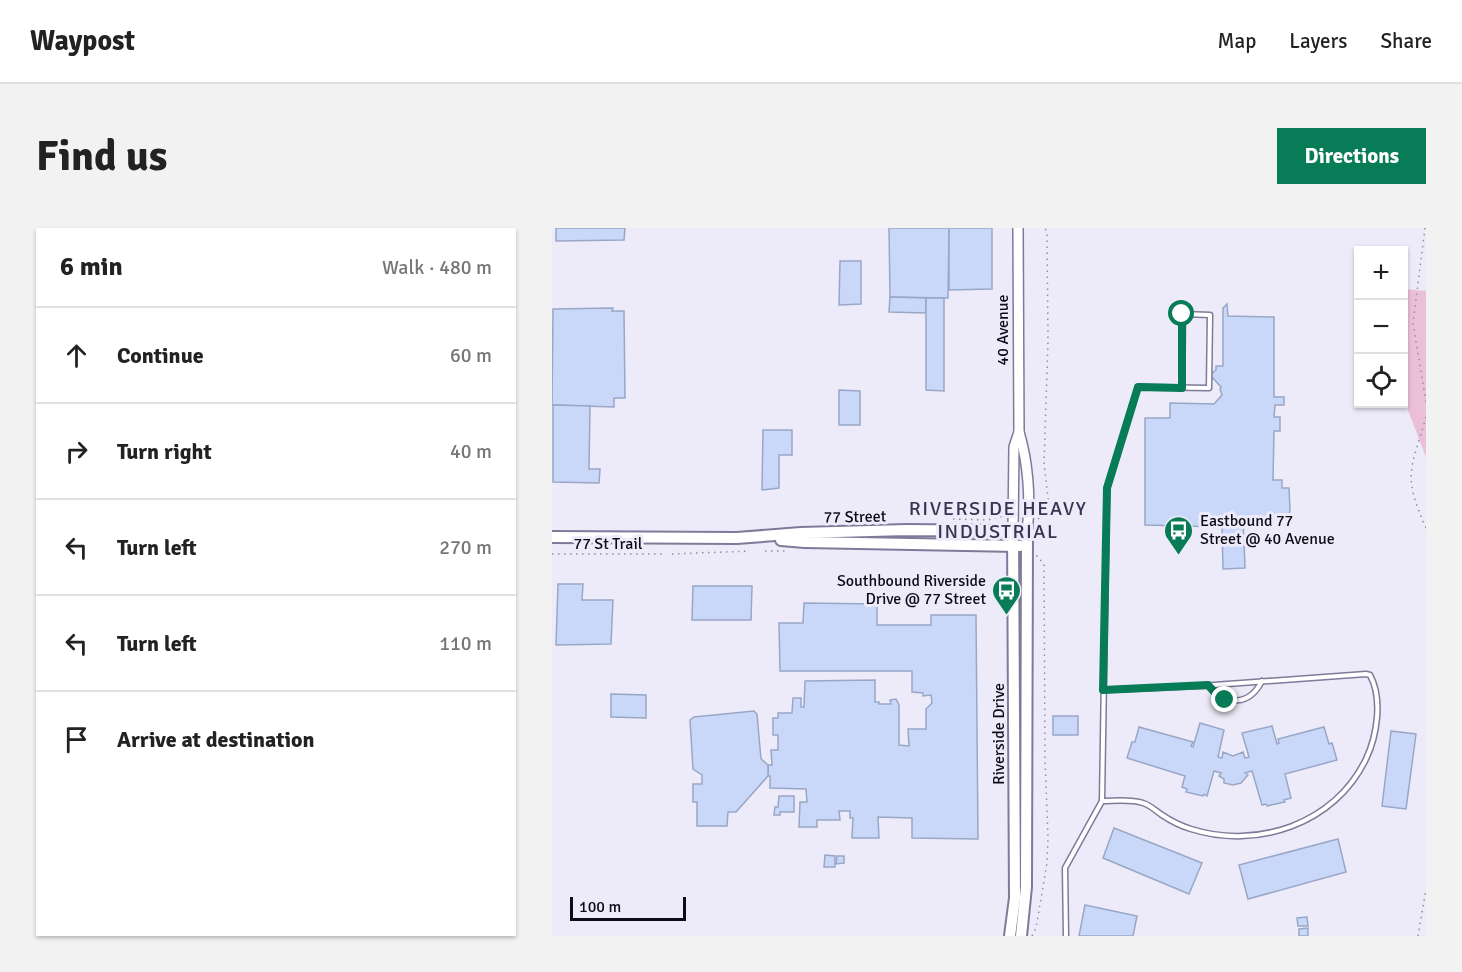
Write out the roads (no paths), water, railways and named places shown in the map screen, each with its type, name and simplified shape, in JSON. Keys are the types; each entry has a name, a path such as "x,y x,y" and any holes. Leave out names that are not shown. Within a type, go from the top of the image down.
{"main road":[{"name":"Riverside Drive","path":"1010,936 1015,898 1014,531"},
{"name":"77 Street","path":"757,538 801,533 1027,531"},
{"name":"40 Avenue","path":"1027,531 1030,550"},
{"name":"77 Street","path":"552,537 757,538 805,542 1013,546 1030,550"},
{"name":"Riverside Drive","path":"1021,936 1026,887 1030,550"}],"street":[{"name":"40 Avenue","path":"1018,228 1019,432 1024,447 1028,500 1027,531"},
{"name":"40 Avenue","path":"1014,531 1014,447 1019,432"}],"lane":[{"path":"1066,936 1065,868 1102,801 1107,488 1138,387 1182,388 1209,388 1210,315 1182,314 1182,388"},
{"path":"1102,801 1143,803 1181,825 1221,836 1257,836 1276,832 1313,816 1350,784 1368,755 1376,721 1373,681 1370,675 1366,674 1103,690"},
{"path":"1208,685 1225,700 1242,701 1257,691 1263,681"}],"place":[{"name":"Eastbound 77 Street @ 40 Avenue","path":"1179,556"},
{"name":"Southbound Riverside Drive @ 77 Street","path":"1007,616"}],"district":[{"name":"RIVERSIDE HEAVY INDUSTRIAL","path":"998,520"}]}
